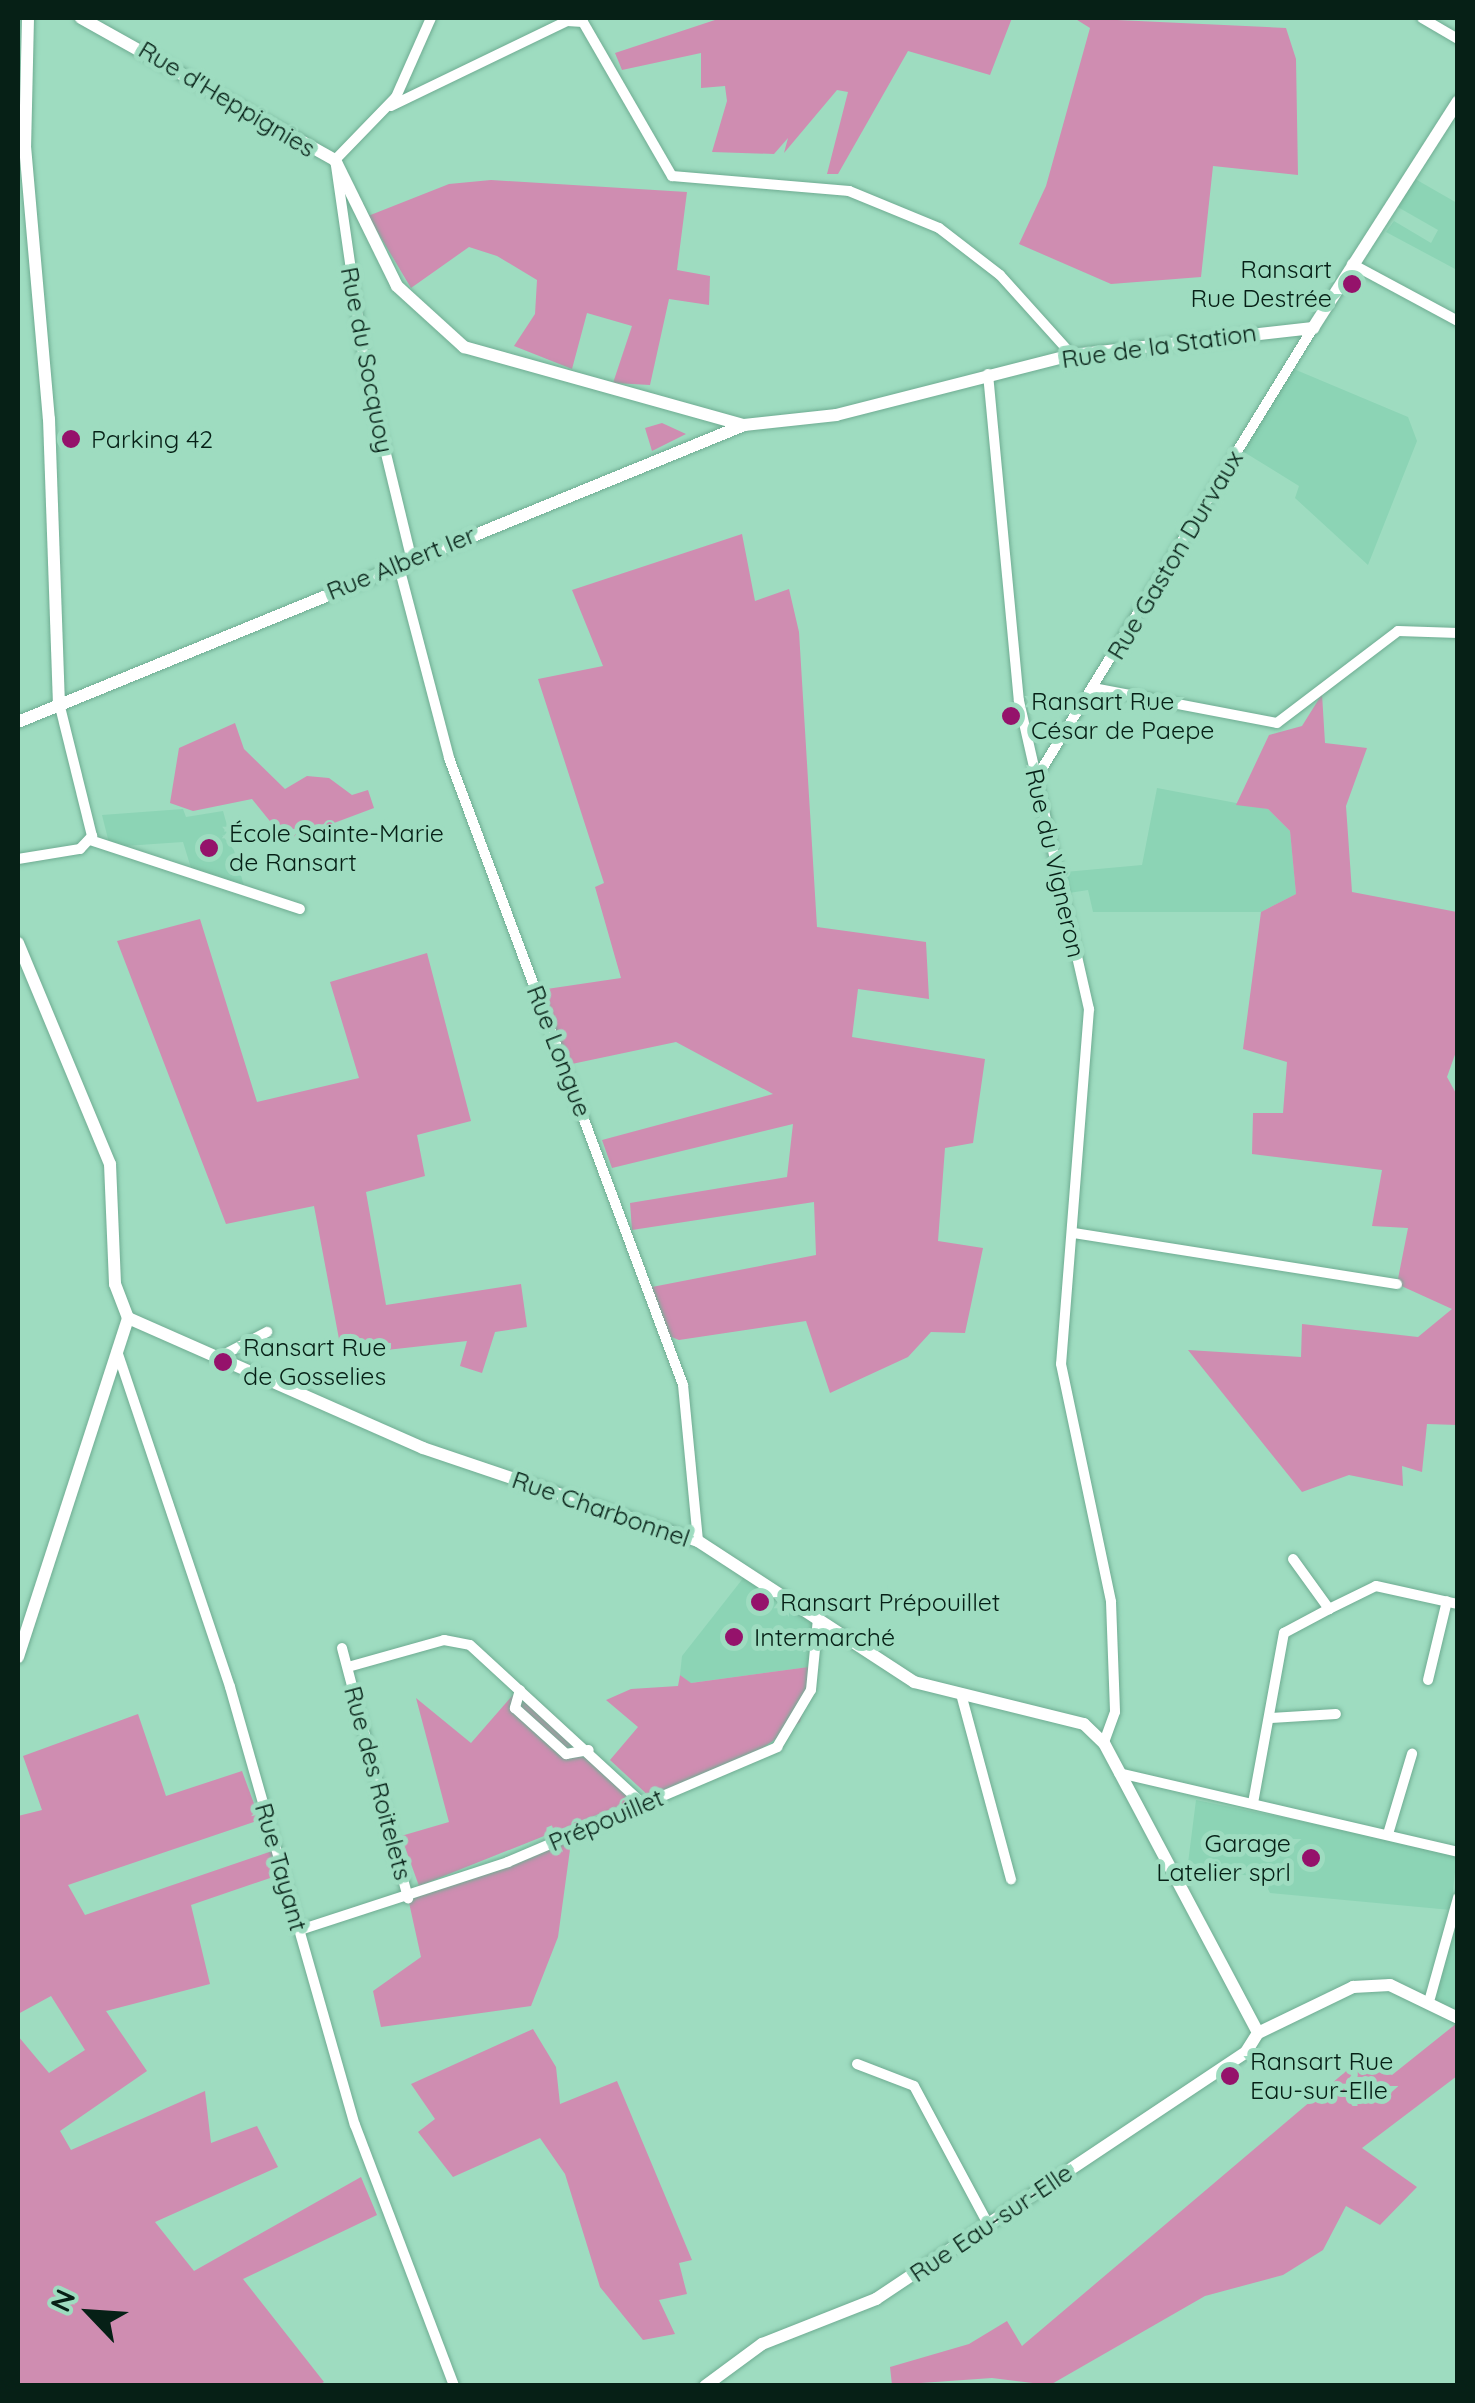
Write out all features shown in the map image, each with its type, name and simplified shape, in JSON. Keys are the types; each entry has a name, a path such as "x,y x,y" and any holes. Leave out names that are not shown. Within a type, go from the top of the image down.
{"street":[{"path":"28,18 26,157 50,434 59,703 90,811 90,840"},
{"name":"Rue d'Heppignies","path":"81,18 336,160 390,276 452,339 512,364 744,425"},
{"path":"391,106 431,18"},
{"path":"1422,18 1458,39"},
{"path":"336,160 391,106 567,21 583,22 672,176 849,190 940,228 1000,275 1072,355"},
{"path":"1312,328 1458,101"},
{"name":"Rue du Socquoy","path":"336,160 365,367 404,560"},
{"path":"1352,264 1458,322"},
{"name":"Rue de la Station","path":"744,425 836,416 1072,355 1312,328"},
{"name":"Rue Gaston Durvaux","path":"1036,780 1312,328"},
{"name":"Rue du Vigneron","path":"988,374 1019,702 1089,1009 1061,1364 1111,1602 1115,1712 1104,1743"},
{"name":"Rue Albert Ier","path":"18,722 404,560 744,425"},
{"name":"Rue Longue","path":"404,560 449,758 684,1385 698,1541"},
{"path":"1094,688 1277,723 1398,631 1458,634"},
{"path":"18,859 90,840 300,910"},
{"path":"18,943 110,1164 115,1284 128,1318 115,1346 18,1657"},
{"path":"1074,1233 1396,1284"},
{"name":"Rue Charbonnel","path":"128,1318 222,1355 423,1448 698,1541 914,1682 1084,1724 1104,1743"},
{"path":"222,1355 267,1332"},
{"name":"Rue Tayant","path":"115,1346 230,1687 354,2126 454,2386"},
{"path":"1294,1559 1329,1609"},
{"path":"1253,1803 1284,1633 1376,1586 1452,1602 1428,1680"},
{"name":"Prépouillet","path":"300,1930 408,1898 644,1805 776,1746 800,1722 818,1618"},
{"name":"Rue des Roitelets","path":"348,1667 455,1639 590,1750 644,1805"},
{"name":"Rue des Roitelets","path":"342,1648 408,1898"},
{"name":"Rue des Roitelets","path":"520,1690 515,1708 566,1754 590,1750"},
{"path":"961,1694 1010,1880"},
{"path":"1271,1718 1336,1714"},
{"path":"1104,1743 1258,2033"},
{"path":"1388,1834 1412,1754"},
{"path":"1119,1774 1458,1852"},
{"path":"1458,1898 1430,1998 1458,2018"},
{"name":"Rue Eau-sur-Elle","path":"706,2386 762,2344 876,2300 1246,2052 1258,2033 1353,1987 1390,1985 1430,1998"},
{"path":"857,2064 914,2086 988,2224"}],"shaded area":[{"path":"721,18 1012,18 990,75 908,51 838,174 827,174 848,92 837,90 784,153 788,138 774,154 712,152 727,101 725,86 701,88 701,53 622,70 615,53"},
{"path":"1074,18 1286,28 1296,59 1298,175 1213,166 1201,277 1111,284 1019,244 1046,186 1090,28"},
{"path":"1410,176 1457,203 1457,270 1386,232 1394,221 1431,243 1438,230 1396,206"},
{"path":"491,180 687,192 677,270 710,276 709,305 669,299 650,385 613,383 632,326 587,313 572,369 514,346 535,314 537,280 497,256 469,247 411,288 368,216 449,184"},
{"path":"1289,367 1408,417 1417,441 1368,565 1295,498 1299,486 1239,449"},
{"path":"662,423 686,434 652,451 645,428"},
{"path":"742,534 755,601 789,589 799,632 817,927 926,942 929,999 858,989 852,1037 985,1059 973,1143 945,1148 938,1241 983,1248 965,1333 931,1332 908,1357 830,1393 806,1321 679,1340 669,1336 652,1287 816,1255 814,1202 632,1230 630,1203 787,1177 793,1124 612,1168 602,1140 773,1094 676,1042 567,1065 540,990 621,978 595,887 604,883 538,679 603,666 572,590"},
{"path":"1322,694 1325,743 1367,748 1346,806 1352,892 1457,912 1457,1049 1447,1077 1458,1097 1457,1425 1427,1424 1422,1472 1402,1466 1403,1486 1349,1475 1302,1492 1188,1350 1301,1357 1302,1324 1418,1337 1452,1309 1397,1284 1408,1228 1372,1226 1382,1170 1252,1154 1253,1113 1283,1113 1287,1062 1243,1049 1261,912 1296,894 1290,831 1268,809 1236,805 1269,735 1302,726"},
{"path":"235,723 244,749 285,789 307,776 329,778 352,795 368,790 374,808 286,841 252,799 193,811 170,803 179,748"},
{"path":"1157,788 1268,809 1290,831 1296,894 1261,912 1093,912 1088,890 1069,893 1065,872 1142,865"},
{"name":"École Sainte-Marie de Ransart","path":"183,809 186,817 223,811 244,886 191,868 183,842 110,847 102,815"},
{"path":"200,919 257,1102 359,1078 330,982 427,953 471,1121 417,1135 425,1176 366,1192 386,1305 521,1284 527,1327 495,1332 482,1373 460,1366 467,1341 342,1355 314,1206 226,1224 117,941"},
{"path":"748,1572 818,1619 816,1666 690,1683 680,1675 682,1656"},
{"path":"816,1666 800,1722 760,1750 651,1798 610,1760 638,1727 606,1700 631,1689 678,1686 680,1675 691,1683"},
{"path":"519,1688 627,1783 629,1802 419,1886 401,1836 449,1822 416,1698 471,1743"},
{"path":"138,1714 166,1796 242,1771 260,1820 68,1885 85,1915 275,1850 279,1875 191,1905 210,1984 106,2011 147,2071 60,2131 71,2150 205,2091 211,2143 257,2126 278,2167 155,2222 194,2271 361,2177 377,2215 243,2279 324,2382 317,2386 18,2385 18,2036 49,2073 85,2050 51,1996 18,2014 18,1816 42,1810 23,1756"},
{"path":"1196,1800 1457,1853 1451,1910 1270,1893 1263,1879 1188,1863"},
{"path":"572,1835 558,1937 531,2006 381,2027 373,1991 421,1957 408,1898"},
{"path":"1457,1898 1457,2017 1430,1998"},
{"path":"1457,2023 1457,2076 1362,2148 1417,2187 1380,2225 1346,2206 1323,2250 1283,2275 1205,2296 1050,2385 992,2378 892,2385 890,2367 969,2344 1007,2321 1022,2346 1358,2061 1392,2075"},
{"path":"533,2029 556,2067 560,2104 617,2081 692,2260 679,2263 687,2294 659,2300 675,2334 643,2340 600,2287 565,2174 540,2138 453,2177 418,2132 435,2119 411,2084"}],"place":[{"name":"Ransart Rue Destrée","path":"1352,284"},
{"name":"Parking 42","path":"71,439"},
{"name":"Ransart Rue César de Paepe","path":"1011,716"},
{"name":"École Sainte-Marie de Ransart","path":"209,848"},
{"name":"Ransart Rue de Gosselies","path":"223,1362"},
{"name":"Ransart Prépouillet","path":"760,1602"},
{"name":"Intermarché","path":"734,1637"},
{"name":"Garage Latelier sprl","path":"1311,1858"},
{"name":"Ransart Rue Eau-sur-Elle","path":"1230,2076"}]}
